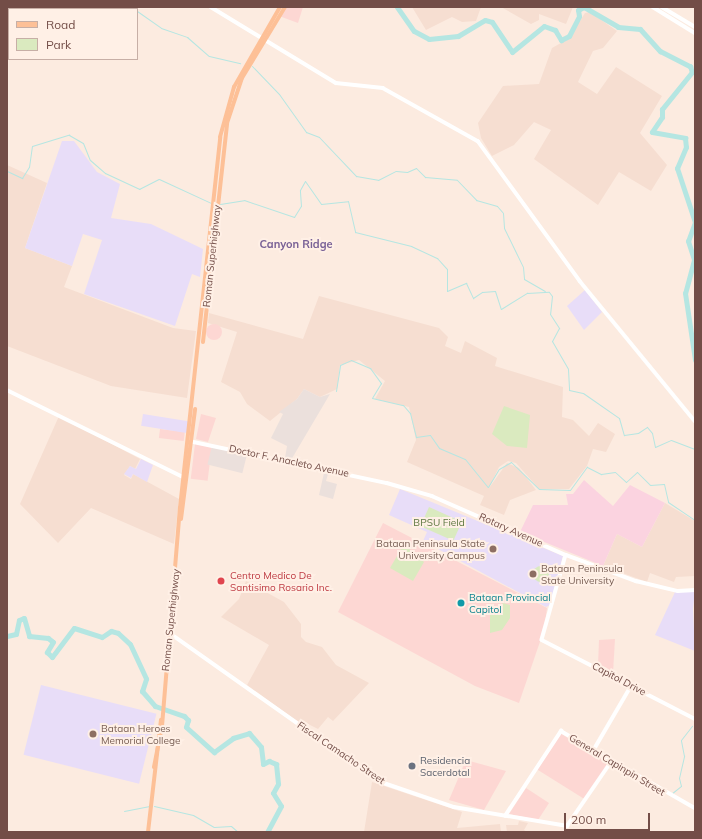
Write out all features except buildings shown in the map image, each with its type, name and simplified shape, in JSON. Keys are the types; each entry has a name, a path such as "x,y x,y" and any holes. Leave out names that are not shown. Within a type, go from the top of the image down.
{"main road":[{"name":"Roman Superhighway","path":"148,832 154,767 171,636 181,519 215,209 220,137 230,98 280,7"},
{"name":"Roman Superhighway","path":"264,38 285,7"},
{"name":"Roman Superhighway","path":"181,519 183,477 190,441"}],"street":[{"path":"211,7 340,85 383,88 478,141 580,280 695,420"},
{"path":"653,7 695,33"},
{"path":"662,7 695,27"},
{"path":"7,390 183,477"},
{"name":"Doctor F. Anacleto Avenue","path":"190,441 387,483"},
{"name":"Rotary Avenue","path":"387,483 453,505 566,555 663,588 695,590"},
{"name":"Capitol Drive","path":"566,555 542,640 695,719"},
{"name":"Fiscal Camacho Street","path":"171,636 178,639 381,782 454,807 567,826 611,762"},
{"path":"593,751 631,686"},
{"name":"General Capinpin Street","path":"505,816 561,731 611,762 694,806"}],"shaded area":[{"path":"284,7 303,7 298,23 279,16"},
{"path":"412,7 481,7 476,21 462,22 452,17 426,30"},
{"path":"501,7 573,7 566,24 539,14 539,20 531,24"},
{"path":"590,12 617,31 603,48 593,51 578,82 597,94 616,67 662,96 640,133 667,165 651,191 619,172 598,205 534,159 551,130 534,122 514,145 492,156 481,138 478,123 503,86 539,84 552,48 568,39 585,13"},
{"path":"62,141 74,141 97,172 120,184 111,218 151,224 203,249 200,277 192,274 175,326 84,294 102,240 83,234 72,266 25,248"},
{"path":"7,165 47,183 25,248 72,266 64,287 173,328 196,331 187,398 111,386 7,346"},
{"path":"585,290 602,312 584,330 567,306"},
{"path":"319,296 439,328 448,337 445,346 461,353 465,341 497,358 495,366 563,387 562,417 573,420 589,436 598,423 615,434 606,452 593,449 587,466 569,489 539,489 516,463 508,461 499,467 489,488 507,463 519,468 536,490 510,500 504,515 480,505 484,496 407,462 416,440 409,407 375,399 385,381 359,360 340,365 337,389 320,397 304,389 297,399 270,421 247,404 240,392 221,382 237,332 208,323 209,313 303,339"},
{"path":"211,324 217,324 222,329 220,338 217,340 211,340 206,335 206,329"},
{"path":"304,389 320,397 330,394 291,460 285,458 287,446 271,438 283,414 279,412 297,399"},
{"path":"143,414 188,421 187,433 141,426"},
{"path":"201,414 216,418 208,442 196,439"},
{"path":"59,416 140,459 135,469 130,466 124,475 131,479 133,474 179,499 174,544 91,508 58,543 20,504"},
{"path":"160,429 185,432 184,441 159,438"},
{"path":"195,444 212,446 208,481 191,479"},
{"path":"212,446 247,455 242,473 207,464"},
{"path":"141,459 153,465 147,482 133,474 131,478 124,474 130,466 136,469"},
{"path":"324,473 328,474 326,481 337,484 333,499 319,495"},
{"path":"584,480 613,506 630,485 665,503 642,547 617,534 603,566 520,532 533,505 568,505 566,494 573,494"},
{"name":"Bataan Peninsula State University Campus","path":"400,489 563,556 550,605 546,607 423,541 427,532 389,515"},
{"path":"665,503 695,521 695,576 676,577 674,582 650,573 647,582 603,566 617,534 642,547"},
{"path":"383,523 547,608 544,630 519,703 475,686 338,612"},
{"path":"246,581 284,602 301,624 301,637 306,642 322,647 336,665 369,683 333,721 328,717 318,729 308,724 305,727 247,685 269,645 221,617 239,599"},
{"path":"695,591 693,609 695,651 655,635 675,592"},
{"path":"615,639 613,673 598,665 599,640"},
{"name":"Bataan Heroes Memorial College","path":"41,685 156,714 139,784 24,755"},
{"path":"560,733 608,763 586,800 537,769"},
{"path":"466,760 506,771 484,810 449,800"},
{"path":"372,782 462,812 457,828 500,824 501,832 364,832"},
{"path":"526,788 549,803 538,820 509,814"},
{"path":"519,821 528,823 524,830 527,832 507,832 506,825 518,825"}],"green space":[{"path":"504,406 530,415 527,448 507,446 492,434"},
{"name":"BPSU Field","path":"429,507 462,522 453,541 420,526"},
{"path":"404,544 424,562 413,581 390,568"},
{"path":"541,566 548,571 549,574 544,581 541,582 534,577 533,574 538,567"},
{"path":"503,603 510,605 510,618 502,630 490,633 490,615"}],"waterway":[{"path":"397,7 414,31 429,39 458,36 485,20 492,22 512,52 544,26 555,30 561,40 569,36 579,16 578,10 584,7 618,27 640,29 660,51 690,66 692,72 662,109 662,117 652,132 685,138 686,147 677,168 695,222 688,241 694,260 685,293 695,360"},
{"path":"138,12 161,28 187,37 209,56 240,63"},
{"path":"252,66 279,94 306,132 319,137 356,176 378,180 396,171 407,172 416,168 425,177 457,180 476,200 497,206 503,213 504,228 523,267 524,279 545,291"},
{"path":"7,171 22,178 29,167 32,146 69,135 83,143 90,160 105,173 139,189 159,179 211,203"},
{"path":"220,204 244,200 294,217 301,206 300,190 305,181 321,204 348,201 355,232 411,246 437,258 447,269 447,291 466,283 473,298 482,292 495,291 501,309 527,293 549,292 552,296 550,314 559,328 552,341 568,369 569,390 583,393 619,418 624,435 638,433 647,427 652,433 655,447 671,440 695,449"},
{"path":"336,391 340,365 351,360 370,368 381,383 372,398 403,405 410,413 416,437 430,435 439,448 465,459 488,487 499,469 511,462 539,489 570,490 587,467 601,474 615,472 626,482 637,472 650,485 664,484 668,502 695,520"},
{"path":"7,636 16,634 19,620 24,618 29,636 48,638 53,642 47,652 52,657 74,628 102,637 111,631 118,633 130,644 146,679 142,691 155,706 184,716 188,720 186,727 214,752 233,738 249,733 261,747 263,764 269,761 276,764 278,784 273,793 281,806 267,832"},
{"path":"671,794 681,786 679,778 684,756 681,740 692,726"},
{"path":"124,811 150,806"},
{"path":"154,806 193,815 214,827 231,826 238,832"}],"place":[{"name":"Bataan Peninsula State University Campus","path":"493,549"},
{"name":"Bataan Peninsula State University","path":"533,574"},
{"name":"Centro Medico De Santisimo Rosario Inc.","path":"221,581"},
{"name":"Bataan Provincial Capitol","path":"461,603"},
{"name":"Bataan Heroes Memorial College","path":"93,734"},
{"name":"Residencia Sacerdotal","path":"412,766"}],"district":[{"name":"Canyon Ridge","path":"296,244"}]}
